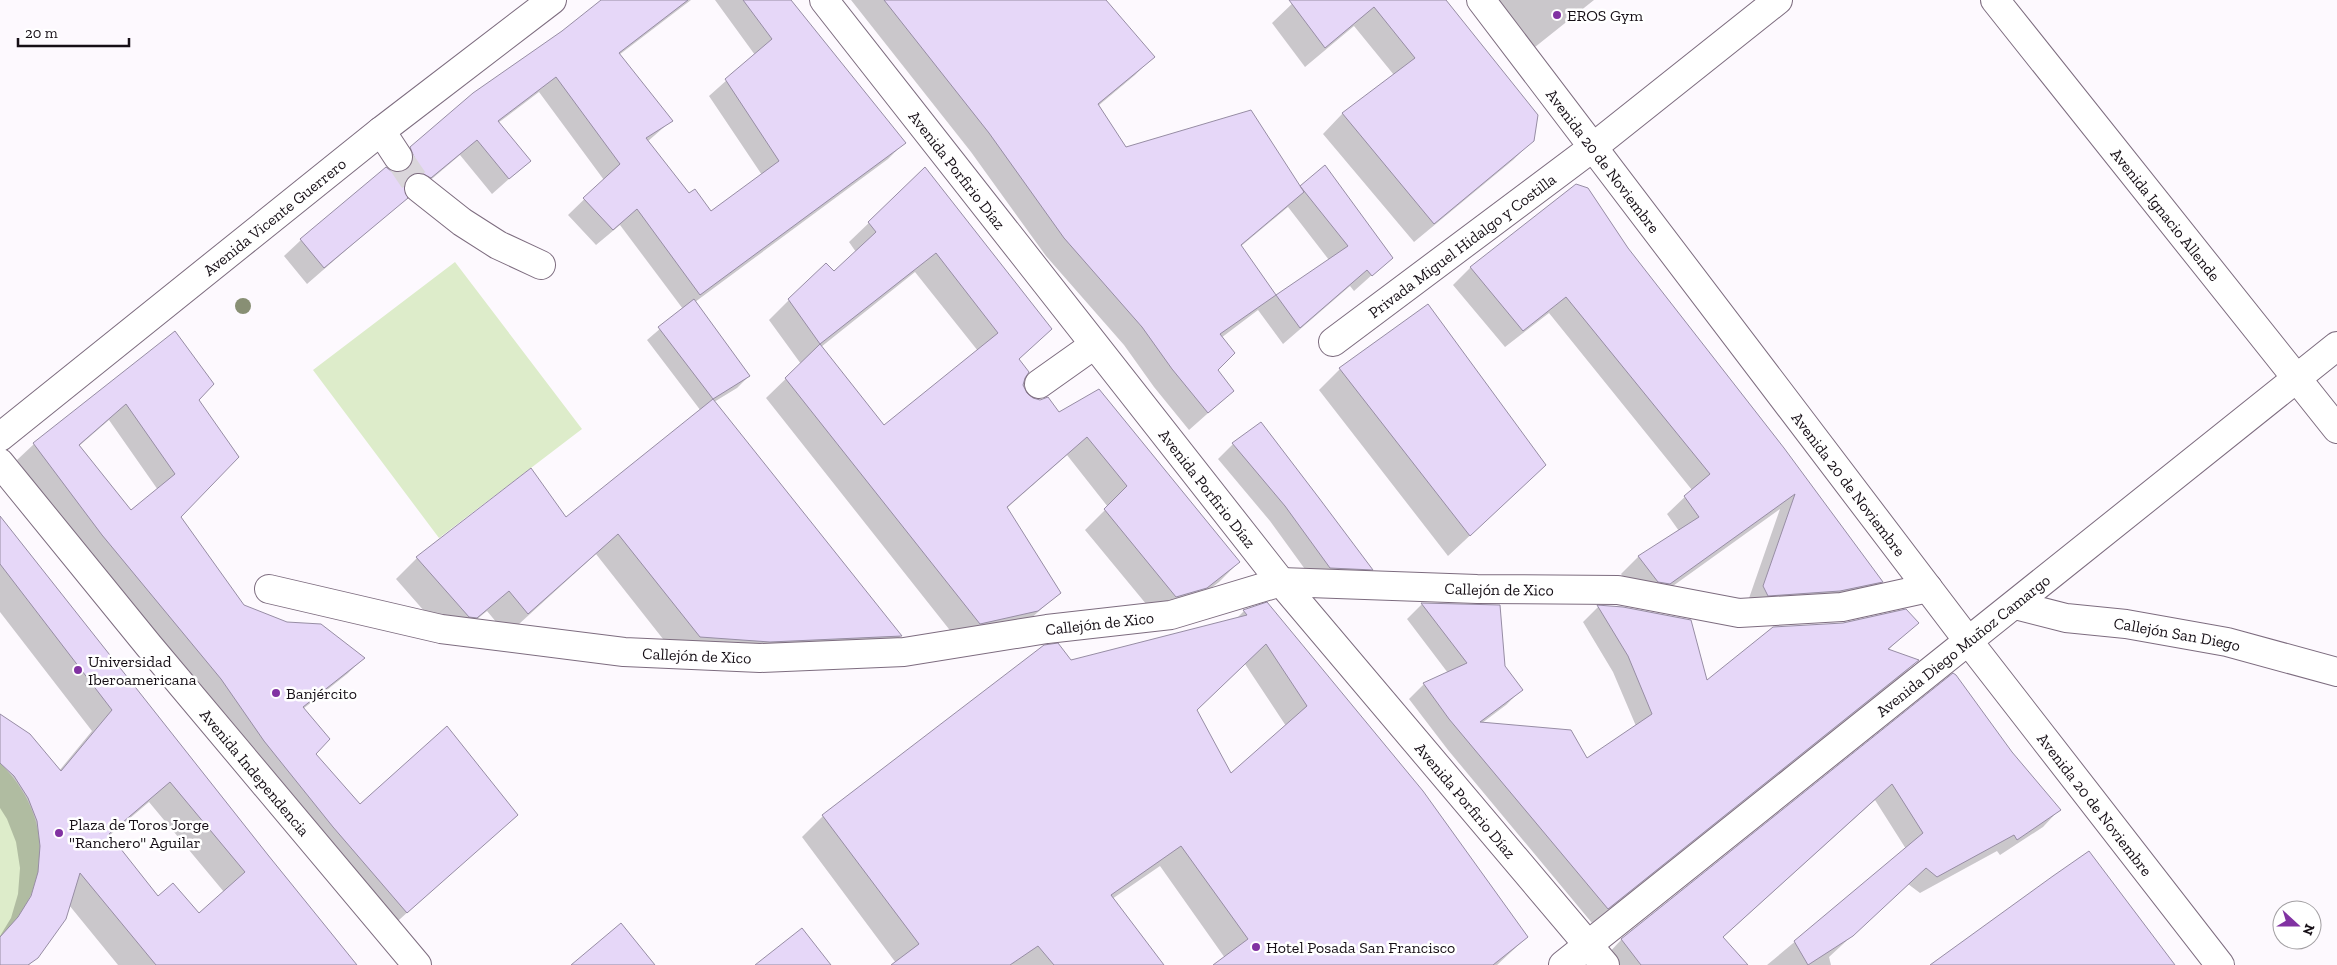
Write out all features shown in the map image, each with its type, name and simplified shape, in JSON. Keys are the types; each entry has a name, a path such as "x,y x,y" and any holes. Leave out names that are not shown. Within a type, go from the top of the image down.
{"street":[{"name":"Avenida Vicente Guerrero","path":"0,437 381,131 552,0"},
{"name":"Avenida Porfirio Díaz","path":"824,0 1281,582 1605,965"},
{"name":"Avenida 20 de Noviembre","path":"1480,0 1969,642 2220,965"},
{"name":"Privada Miguel Hidalgo y Costilla","path":"1333,342 1592,148 1778,0"},
{"name":"Avenida Ignacio Allende","path":"1995,0 2337,429"},
{"path":"381,131 398,157"},
{"path":"419,188 462,222 498,245 541,265"},
{"path":"1039,384 1094,345"},
{"name":"Avenida Diego Muñoz Camargo","path":"1563,965 1588,943 2015,606 2337,346"},
{"name":"Avenida Independencia","path":"0,463 150,646 417,965"},
{"name":"Callejón de Xico","path":"269,589 441,628 624,652 760,658 904,652 1047,629 1171,615 1281,582 1477,590 1618,590 1740,614 1842,607 1928,588"},
{"name":"Callejón San Diego","path":"2015,606 2066,618 2126,624 2227,642 2337,672"}],"green space":[{"path":"455,262 582,429 439,538 313,370"},
{"path":"0,763 17,783 30,805 37,827 40,850 38,873 31,895 18,917 0,937"}],"building":[{"path":"601,0 688,0 619,53 673,121 646,138 689,193 695,189 711,211 779,161 725,79 772,39 743,0 791,0 906,143 700,295 637,209 613,230 583,198 620,164 556,77 498,121 531,161 509,179 477,140 431,178 421,173 413,174 407,178 404,186 408,198 324,268 300,239 386,167 398,173 407,170 412,164 414,157 410,147 473,93 562,31"},
{"path":"884,0 1106,0 1155,57 1098,104 1126,147 1251,110 1304,192 1241,245 1276,295 1220,334 1235,353 1218,370 1234,391 1208,413 1172,369 1142,327 1064,238 989,133"},
{"path":"1289,0 1446,0 1538,115 1534,141 1434,224 1342,113 1415,58 1374,7 1325,48"},
{"path":"1325,165 1393,258 1372,276 1367,270 1300,328 1276,295 1348,246 1300,186"},
{"path":"925,167 1052,329 1019,359 1029,372 1023,385 1027,393 1033,398 1040,400 1048,397 1059,412 1099,389 1240,562 1207,588 1176,597 1104,509 1127,486 1087,437 1007,507 1061,593 1038,611 980,624 785,378 820,344 788,299 826,263 834,271 876,232 868,222","holes":["936,253 998,333 884,425 820,344"]},
{"path":"1576,184 1588,188 1628,248 1784,448 1883,582 1840,591 1768,596 1763,586 1795,494 1670,584 1658,582 1638,556 1699,517 1684,496 1710,474 1566,297 1523,331 1470,267"},
{"path":"694,299 750,376 713,399 658,327"},
{"path":"1428,304 1546,465 1470,536 1339,368"},
{"path":"175,331 214,384 199,400 239,457 181,517 244,605 287,622 321,624 365,658 303,707 330,739 316,754 360,804 447,726 518,815 407,913 333,827 264,741 221,679 102,535 33,443","holes":["126,404 175,474 131,510 79,445"]},
{"path":"713,399 902,636 770,642 700,637 618,534 528,614 509,591 477,618 469,617 416,557 531,468 566,517"},
{"path":"1261,422 1373,570 1330,568 1285,506 1232,443"},
{"path":"0,516 357,965 156,965 80,873 66,919 38,958 28,965 0,965 0,937 18,917 31,896 38,872 40,846 37,821 28,798 14,776 0,763 0,714 30,734 61,771 112,710 0,564","holes":["170,782 245,872 199,913 173,883 158,896 109,834"]},
{"path":"1267,602 1423,791 1528,937 1493,965 1213,965 1248,939 1181,846 1111,895 1164,965 1054,965 1038,946 1010,965 891,965 919,944 822,815 1044,645 1058,643 1071,660 1247,615 1243,610","holes":["1266,644 1307,706 1231,773 1197,710"]},
{"path":"1421,603 1500,605 1505,666 1523,690 1480,722 1571,730 1587,758 1652,714 1628,656 1597,605 1623,607 1691,620 1707,680 1773,627 1843,623 1906,609 1919,623 1888,649 1919,660 1608,909 1449,719 1423,683 1467,663"},
{"path":"1953,673 2012,752 2061,810 2017,840 2014,835 1937,877 1926,868 1853,936 1808,965 1794,941 1923,833 1892,784 1723,937 1748,965 1641,965 1621,939"},
{"path":"2089,851 2175,965 1930,965 2053,876"},
{"path":"621,923 655,965 571,965"},
{"path":"802,928 831,965 755,965"}],"tunnel":[{"path":"398,157 419,188"}],"place":[{"name":"EROS Gym","path":"1557,15"},
{"name":"Universidad Iberoamericana","path":"78,670"},
{"name":"Banjército","path":"276,693"},
{"name":"Plaza de Toros Jorge \"Ranchero\" Aguilar","path":"59,833"},
{"name":"Hotel Posada San Francisco","path":"1256,947"}]}
